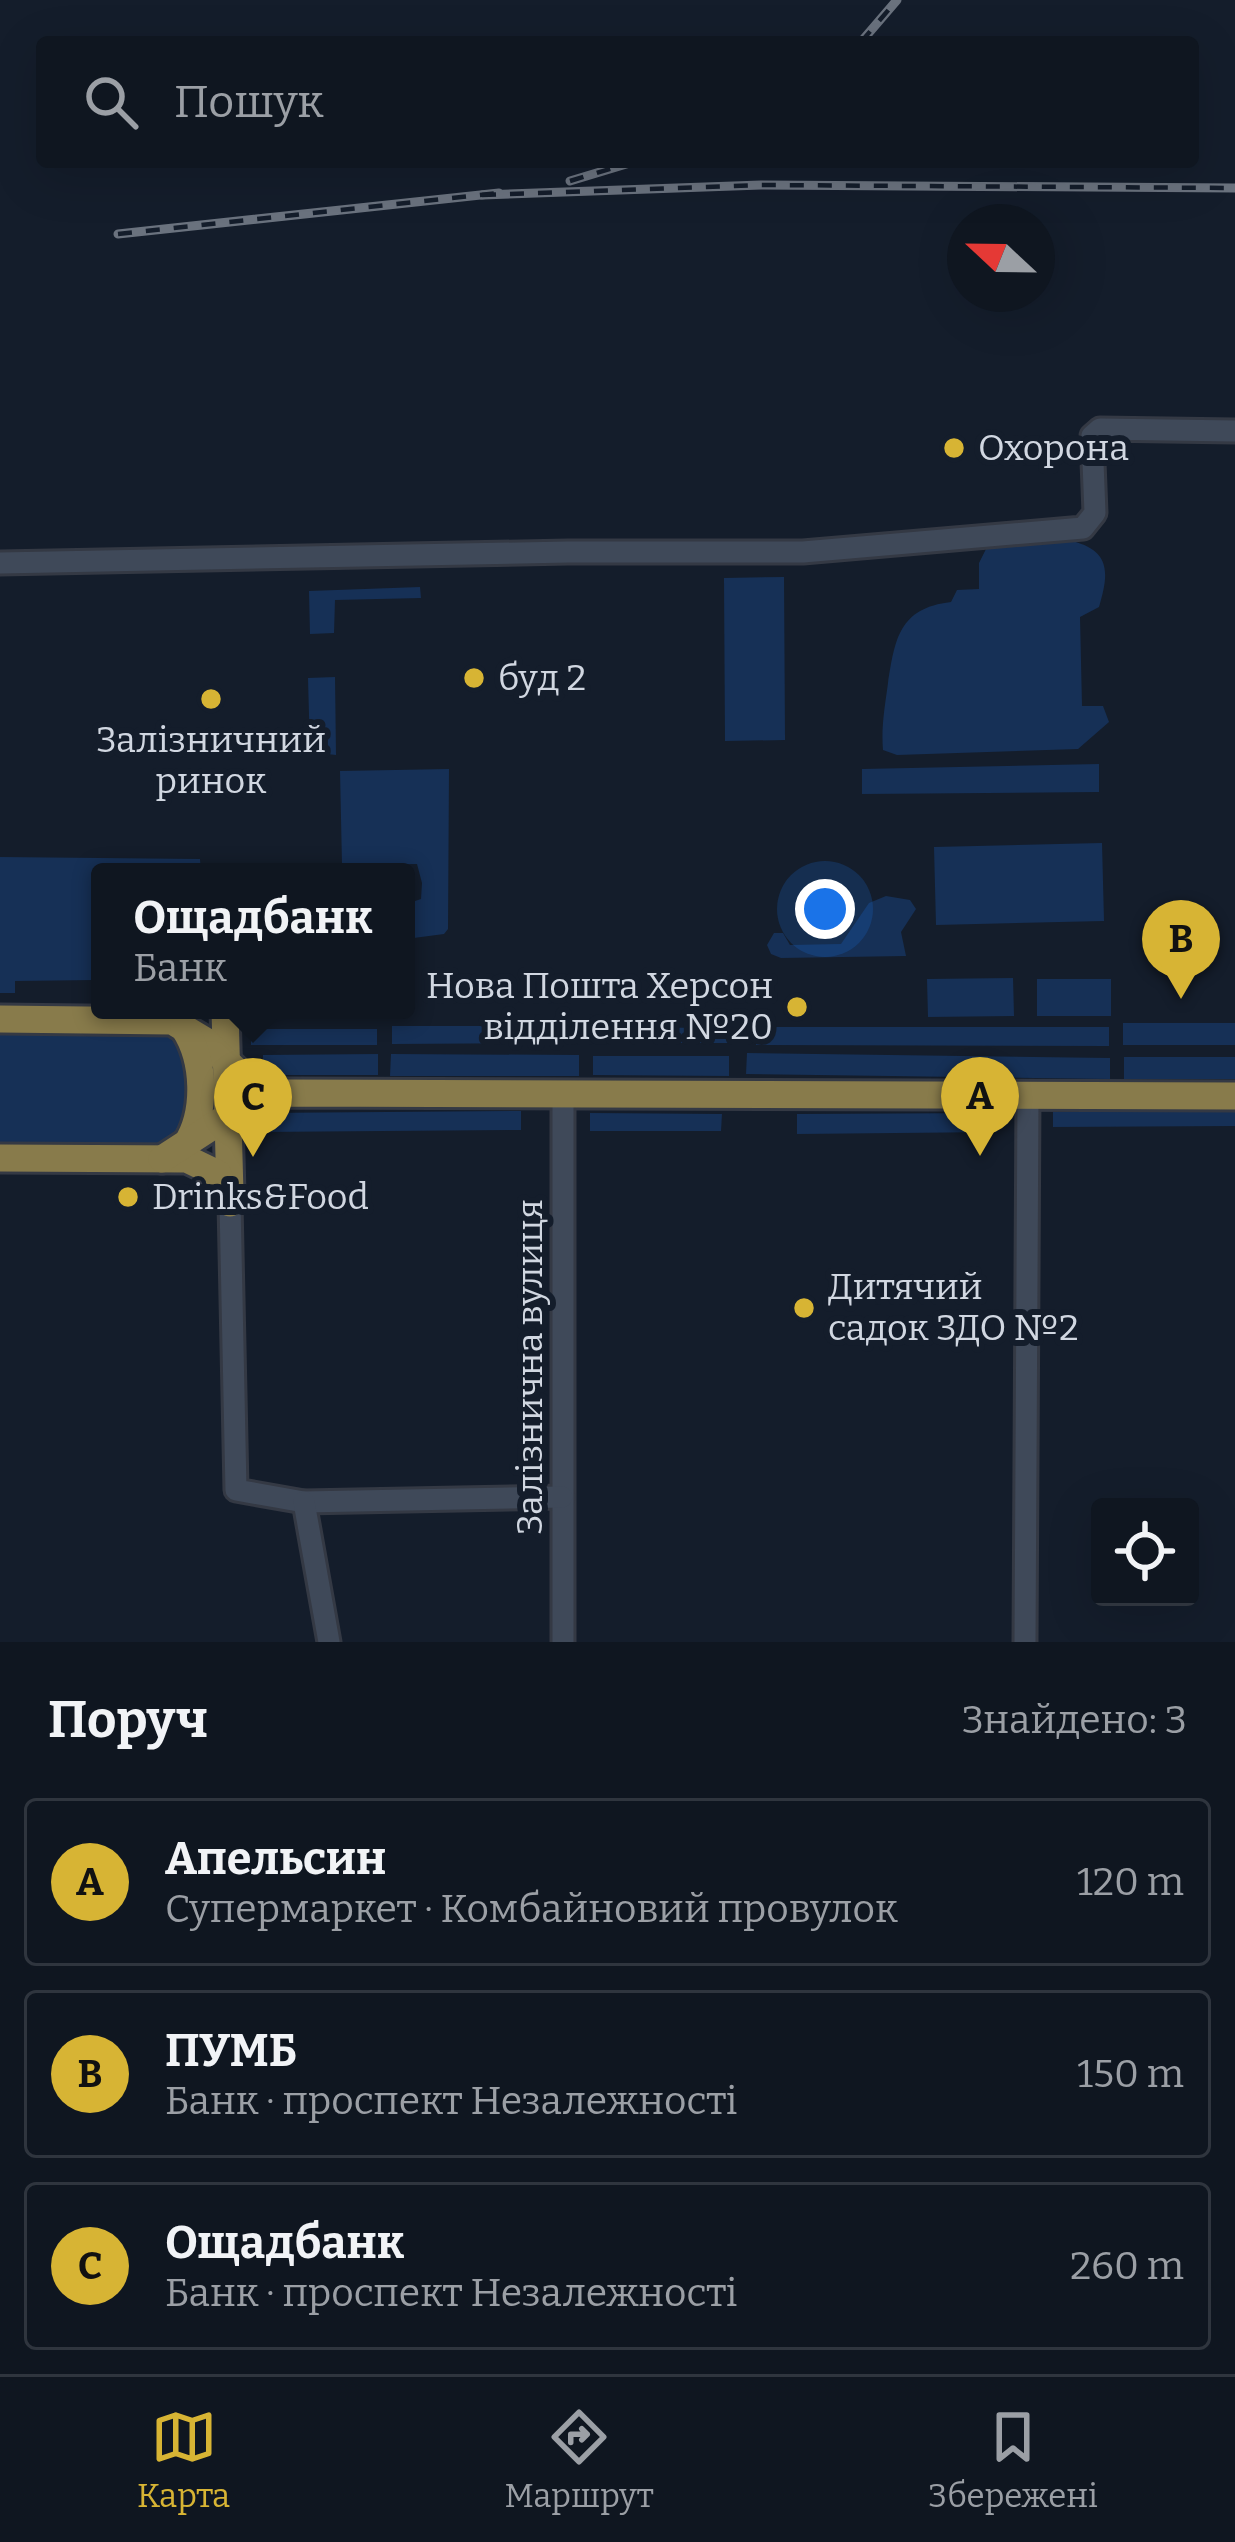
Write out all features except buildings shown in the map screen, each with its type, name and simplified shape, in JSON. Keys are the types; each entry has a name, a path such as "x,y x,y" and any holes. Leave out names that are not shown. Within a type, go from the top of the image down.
{"main road":[{"path":"0,1019 184,1020 247,1081 284,1093 1235,1096"},
{"path":"226,1019 230,1203"},
{"path":"179,1150 198,1117 196,1049 184,1020"},
{"path":"0,1158 179,1150 230,1115 284,1093"},
{"path":"179,1150 218,1174 230,1203"}],"street":[{"path":"0,563 568,551 803,552 1083,528 1095,513 1092,436 1100,429 1235,430"},
{"name":"Залізнична вулиця","path":"562,1093 563,1642"},
{"path":"1025,1642 1028,1095"},
{"path":"230,1203 236,1490 304,1502 562,1497"},
{"path":"304,1502 329,1642"}],"shaded area":[{"path":"1072,541 1094,551 1104,565 1099,607 1080,617 1082,706 1103,706 1109,722 1078,749 897,755 883,750 893,653 910,619 934,605 951,602 957,590 979,589 979,563 986,549"},
{"path":"784,577 785,740 725,741 724,578"},
{"path":"420,587 421,598 335,600 334,633 310,634 309,591"},
{"path":"335,677 336,755 310,752 308,678"},
{"path":"1099,764 1099,792 862,794 862,769"},
{"path":"449,769 448,929 444,934 415,938 415,901 421,899 422,883 417,864 342,863 340,771"},
{"path":"1102,843 1104,921 936,925 934,847"},
{"path":"0,857 200,859 200,863 91,863 91,980 15,981 15,993 0,993"},
{"path":"886,896 910,900 916,909 901,932 906,956 781,958 771,954 767,945 774,933 783,933 790,945 841,944 869,903"},
{"path":"1013,978 1014,1016 928,1017 927,979"},
{"path":"1037,979 1111,979 1111,1016 1037,1016"},
{"path":"1123,1023 1235,1023 1235,1045 1123,1045"},
{"path":"392,1026 534,1026 535,1043 392,1044"},
{"path":"553,1027 730,1028 729,1043 553,1043"},
{"path":"756,1027 1109,1027 1109,1046 756,1045"},
{"path":"251,1029 377,1029 377,1045 251,1045"},
{"path":"167,1030 184,1039 191,1117 167,1145 0,1143 0,1031"},
{"path":"747,1053 1110,1058 1110,1079 746,1074"},
{"path":"378,1054 378,1075 263,1075 263,1055"},
{"path":"391,1054 579,1055 579,1076 390,1076"},
{"path":"593,1056 729,1056 729,1076 593,1075"},
{"path":"1124,1057 1235,1057 1235,1079 1124,1079"},
{"path":"521,1111 521,1130 259,1132 259,1113"},
{"path":"1235,1111 1235,1126 1053,1127 1053,1112"},
{"path":"590,1113 722,1114 721,1131 590,1131"},
{"path":"997,1113 997,1132 797,1134 797,1114"}],"railway":[{"path":"866,36 897,0"},
{"path":"570,181 613,168"},
{"path":"482,195 761,185 1235,188"},
{"path":"118,234 499,193"}],"place":[{"name":"Охорона","path":"954,448"},
{"name":"буд 2","path":"474,678"},
{"name":"Залізничний ринок","path":"211,699"},
{"name":"ПУМБ","path":"1181,999"},
{"name":"Нова Пошта Херсон відділення №20","path":"797,1007"},
{"name":"Апельсин","path":"980,1156"},
{"name":"Ощадбанк","path":"253,1157"},
{"name":"Drinks&Food","path":"128,1197"},
{"name":"Дитячий садок ЗДО №2","path":"804,1308"}]}
